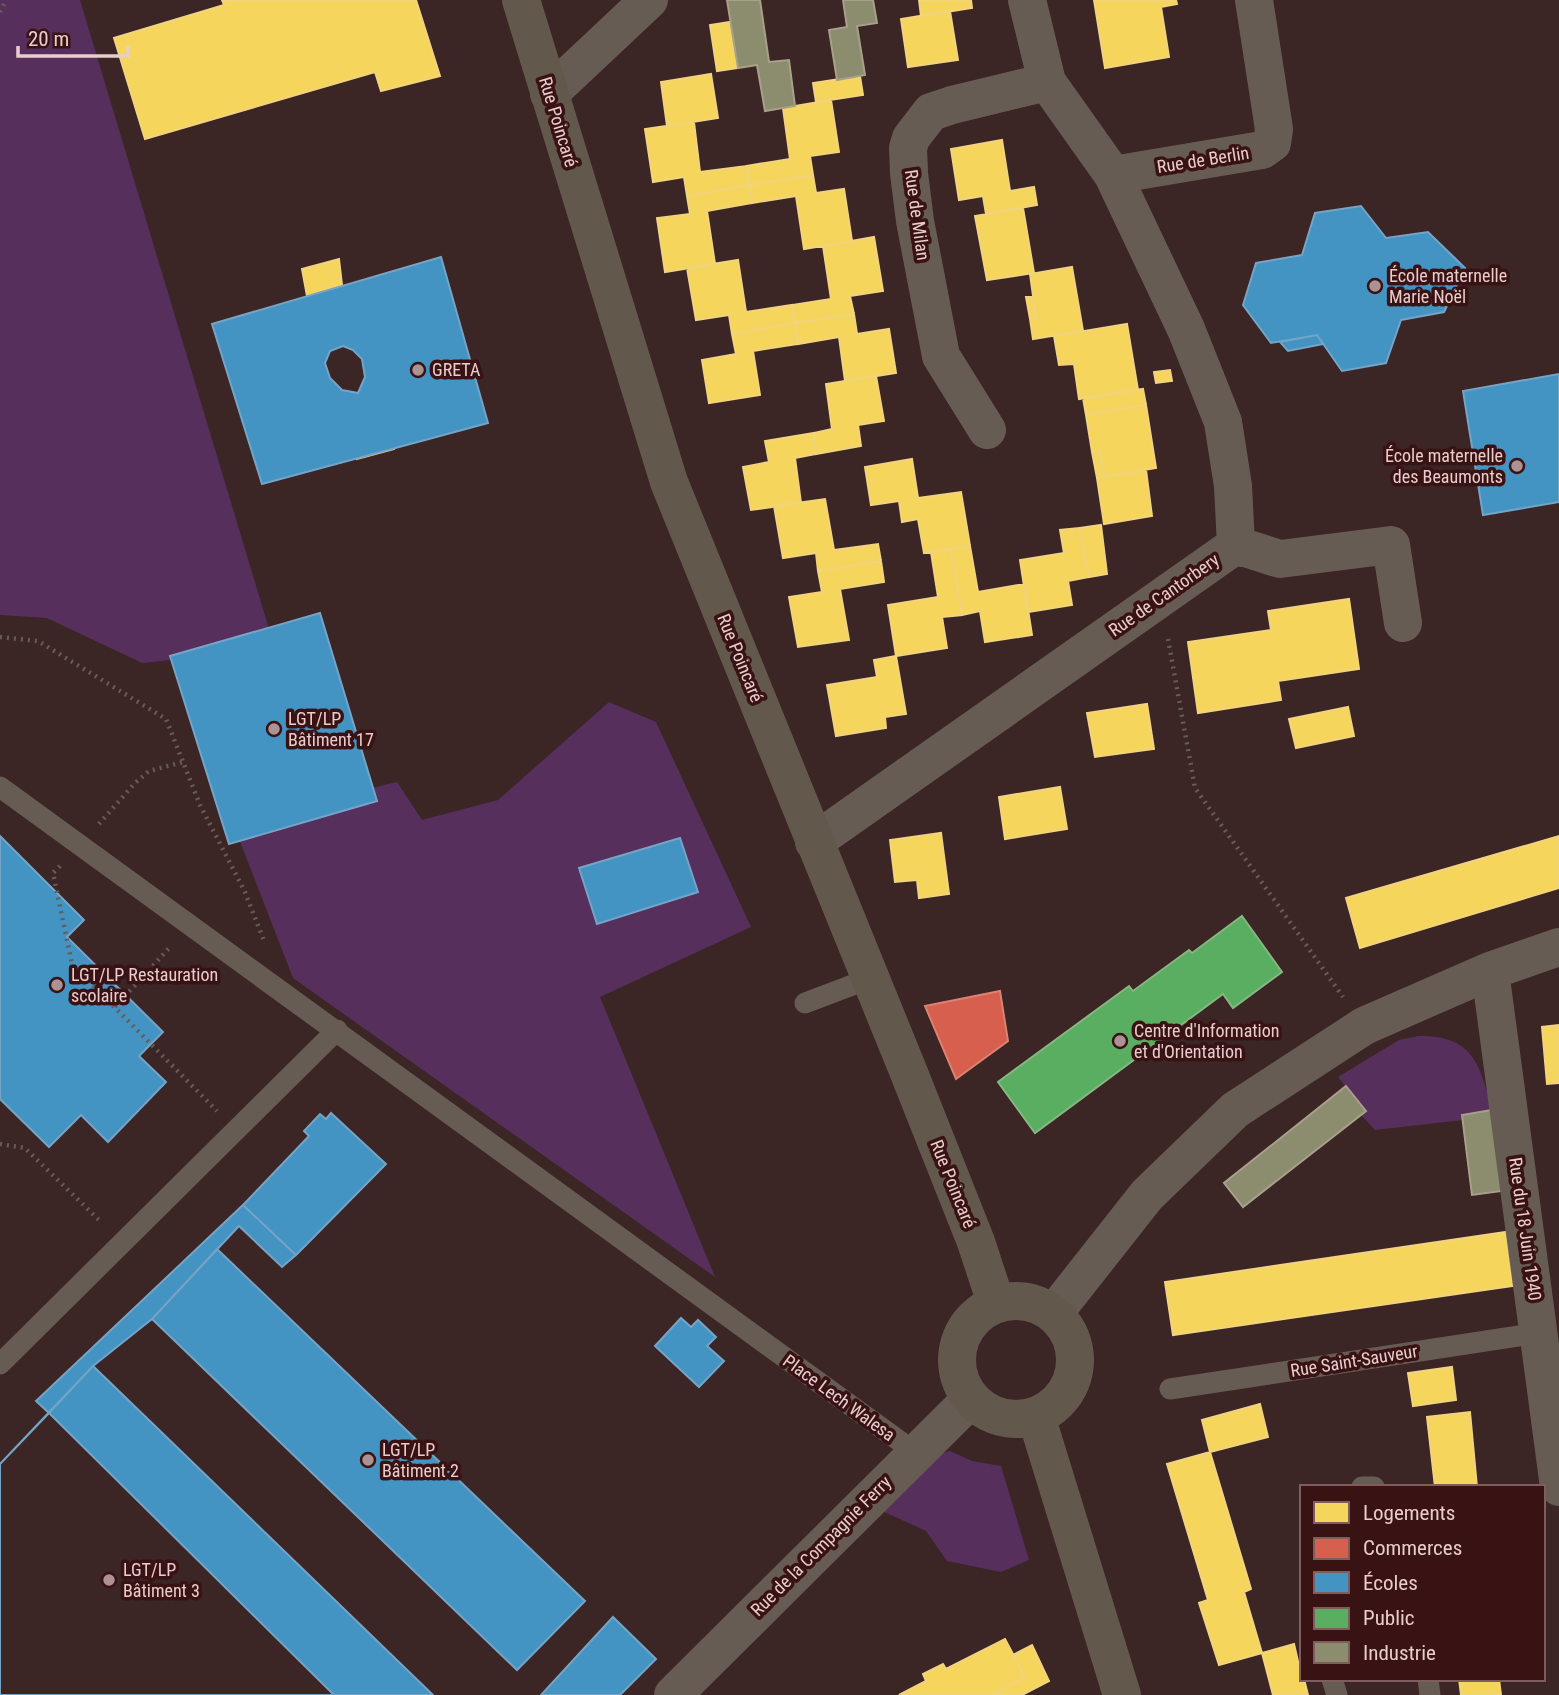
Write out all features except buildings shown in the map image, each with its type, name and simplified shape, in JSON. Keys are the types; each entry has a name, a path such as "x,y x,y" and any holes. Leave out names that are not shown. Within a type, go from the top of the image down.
{"street":[{"name":"Rue Poincaré","path":"521,0 669,482 871,978 971,1230 996,1303"},
{"path":"549,94 649,0"},
{"name":"Rue de Cantorbery","path":"814,842 1161,597 1239,546 1223,422 1186,329 1113,175 1047,82 1027,0"},
{"name":"Rue de Berlin","path":"1113,175 1262,150 1272,143 1274,129 1254,0"},
{"name":"Rue de Milan","path":"987,430 941,356 915,221 908,148 917,129 931,112 1047,82"},
{"path":"1239,546 1280,559 1391,545 1403,623"},
{"path":"1054,1313 1147,1195 1235,1110 1364,1026 1490,971 1559,947"},
{"name":"Rue du 18 Juin 1940","path":"1490,971 1559,1487"},
{"path":"1016,1299 1037,1303 1054,1313 1066,1327 1074,1343 1076,1361 1065,1395 1052,1408 1036,1416 1018,1419 985,1411 971,1399 961,1383 956,1364 958,1345 966,1326 979,1312 996,1303 1016,1299"},
{"name":"Rue de la Compagnie Ferry","path":"673,1695 971,1399"},
{"path":"1036,1416 1122,1695"}],"lane":[{"name":"Place Lech Walesa","path":"0,787 337,1030 762,1343 916,1452"},
{"path":"805,1003 871,978"},
{"path":"0,1364 337,1030"},
{"name":"Rue Saint-Sauveur","path":"1170,1389 1539,1333"}],"path":[{"path":"0,12 6,0"},
{"path":"1161,597 1195,788 1364,1026"},
{"path":"0,637 37,641 166,719 200,805 245,892 283,991"},
{"path":"183,762 149,771 53,873 72,964 235,1130"},
{"path":"115,1007 191,925"},
{"path":"0,1144 25,1148 122,1242"}],"shaded area":[{"path":"0,0 80,0 275,649 142,663 47,618 0,615"},
{"path":"609,702 656,722 751,927 600,997 715,1277 293,978 232,821 397,782 422,820 498,800"},
{"path":"1418,1036 1451,1041 1471,1055 1483,1079 1492,1110 1463,1120 1375,1130 1361,1115 1365,1110 1338,1077 1399,1040"},
{"path":"950,1451 972,1461 1001,1466 1029,1560 1001,1572 947,1561 926,1531 880,1510 935,1455"}],"place":[{"name":"École maternelle Marie Noël","path":"1375,286"},
{"name":"GRETA","path":"418,370"},
{"name":"École maternelle des Beaumonts","path":"1517,466"},
{"name":"LGT/LP Bâtiment 17","path":"274,729"},
{"name":"LGT/LP Restauration scolaire","path":"57,985"},
{"name":"Centre d'Information et d'Orientation","path":"1120,1041"},
{"name":"LGT/LP Bâtiment 2","path":"368,1460"},
{"name":"LGT/LP Bâtiment 3","path":"109,1580"}]}
